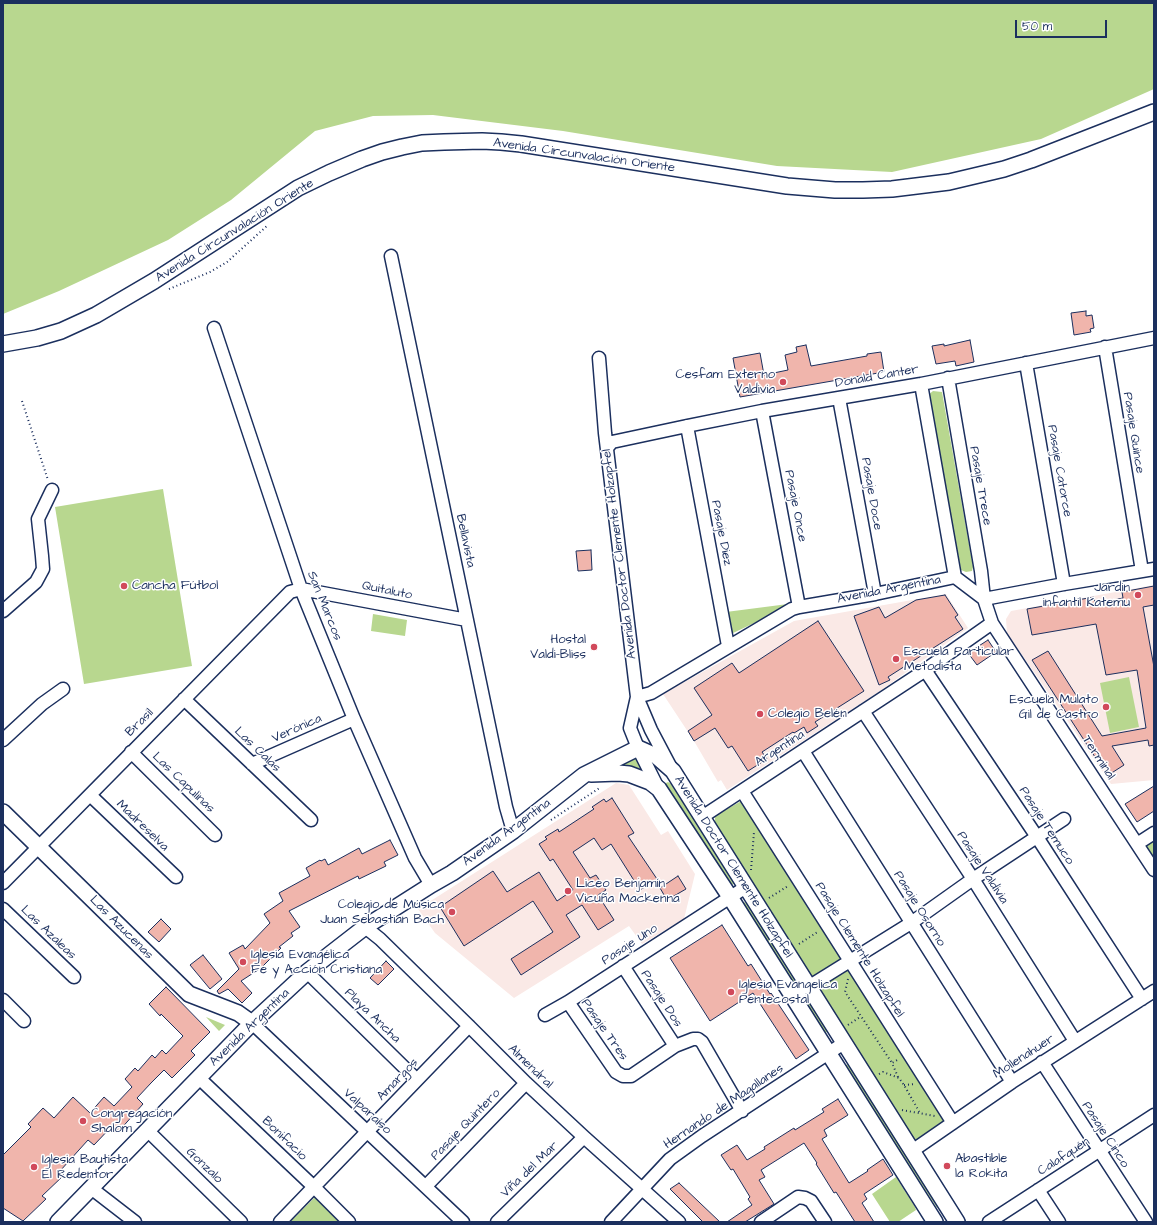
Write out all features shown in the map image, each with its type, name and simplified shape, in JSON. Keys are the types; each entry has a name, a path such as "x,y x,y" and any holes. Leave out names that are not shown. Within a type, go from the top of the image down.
{"main road":[{"name":"Avenida Circunvalación Oriente","path":"3,344 37,338 61,331 96,315 154,281 298,188 362,159 382,152 416,144 482,141 514,144 787,186 835,190 864,190 920,186 949,182 997,171 1031,160 1154,112"},
{"name":"Avenida Doctor Clemente Holzapfel","path":"638,748 656,756 673,771 702,817 748,882 808,986 954,1216"},
{"path":"584,775 638,748"},
{"path":"584,775 605,773 629,774 650,782 659,789"},
{"name":"Avenida Argentina","path":"58,1222 252,1023 307,972 366,927 452,873 513,831 584,775"},
{"name":"Avenida Doctor Clemente Holzapfel","path":"659,789 730,897 934,1221"},
{"name":"Las Azucenas","path":"3,812 189,994 238,1013 252,1023"}],"street":[{"name":"Bellavista","path":"391,256 506,807 513,831"},
{"name":"San Marcos","path":"214,328 301,589 354,719 415,858 431,885"},
{"name":"Donald Canter","path":"607,448 612,442 687,426 762,411 921,384 1154,338"},
{"name":"Pasaje Quince","path":"1105,347 1148,570"},
{"name":"Avenida Doctor Clemente Holzapfel","path":"599,358 607,448 637,697 630,728 638,748 659,789"},
{"name":"Pasaje Catorce","path":"1026,363 1064,584"},
{"name":"Pasaje Trece","path":"948,378 981,571 984,599"},
{"path":"921,384 955,577"},
{"name":"Pasaje Doce","path":"839,398 875,594"},
{"name":"Pasaje Once","path":"762,411 799,607"},
{"name":"Pasaje Diez","path":"687,426 728,646"},
{"path":"3,611 36,582 43,569 38,519 52,490"},
{"path":"984,599 1148,570"},
{"name":"Avenida Argentina","path":"637,697 651,693 728,646 792,609 799,607 875,594 955,577 984,599"},
{"name":"Quitaluto","path":"301,589 467,620"},
{"name":"Brasil","path":"3,883 290,592 301,589"},
{"name":"Terminal","path":"984,599 992,624 1154,870"},
{"name":"Argentina","path":"702,817 992,624"},
{"name":"Pasaje Temuco","path":"925,670 1037,837 1142,999"},
{"path":"3,740 42,704 63,689"},
{"path":"637,697 651,730 673,771"},
{"name":"Las Calas","path":"184,699 311,820"},
{"name":"Pasaje Valdivia","path":"863,711 973,879 1075,1041"},
{"name":"Verónica","path":"252,764 354,719"},
{"name":"Pasaje Osorno","path":"803,751 1012,1082"},
{"name":"Las Capulinas","path":"131,752 215,835"},
{"name":"Pasaje Clemente Holzapfel","path":"742,791 953,1123"},
{"name":"Madreselva","path":"90,795 176,878"},
{"path":"792,997 911,923 973,879 1064,819"},
{"path":"1137,844 1154,833"},
{"path":"730,897 748,882"},
{"name":"Pasaje Uno","path":"545,1015 568,1002 730,897"},
{"name":"Las Azaleas","path":"3,909 74,977"},
{"name":"Almendral","path":"366,927 526,1083 679,1222"},
{"name":"Pasaje Dos","path":"623,966 674,1046"},
{"name":"Playa Ancha","path":"307,972 417,1080"},
{"name":"Mollenahuer","path":"912,1151 1042,1062 1154,991"},
{"path":"3,1000 24,1021"},
{"name":"Pasaje Tres","path":"568,1002 616,1072 623,1076 631,1076 674,1046 693,1038 698,1039 702,1042 742,1110"},
{"name":"Valparaíso","path":"252,1023 463,1222"},
{"name":"Amargos","path":"280,1222 469,1026"},
{"name":"Hernando de Magallanes","path":"611,1222 670,1159 702,1136 844,1043"},
{"name":"Pasaje Cinco","path":"1042,1062 1146,1222"},
{"name":"Bonifacio","path":"199,1078 314,1187 348,1222"},
{"name":"Pasaje Quintero","path":"426,1186 526,1083"},
{"name":"Calafquén","path":"989,1222 1154,1116"},
{"name":"Gonzalo","path":"147,1130 242,1222"},
{"name":"Viña del Mar","path":"497,1222 584,1137"},
{"path":"91,1188 136,1222"},
{"path":"1038,1190 1059,1222"},
{"path":"760,1222 798,1197 811,1201 825,1222"},
{"path":"934,1221 954,1216"}],"path":[{"path":"163,291 210,272 227,262 271,222"},
{"path":"22,401 52,490"},
{"name":"Avenida Argentina","path":"546,824 602,787"},
{"path":"748,882 756,812"},
{"path":"765,901 798,880"},
{"path":"794,947 827,926"},
{"path":"848,978 845,992 860,1017 892,1063 898,1078 904,1085 920,1113"},
{"path":"845,1027 860,1017"},
{"path":"892,1063 908,1053"},
{"path":"877,1075 883,1072 898,1078"},
{"path":"899,1110 945,1118 953,1123"}],"shaded area":[{"name":"Escuela Mulato Gil de Castro","path":"1154,585 1154,780 1111,784 1007,633 1006,619 1011,611"},
{"name":"Colegio Belén","path":"946,594 968,628 880,691 727,790 721,780 718,782 694,741 663,694 794,621"},
{"name":"Liceo Benjamín Vicuña Mackenna","path":"616,783 629,785 661,835 668,831 695,874 684,919 642,944 629,926 514,998 435,933 418,909"}],"green space":[{"path":"3,3 1154,3 1154,89 1041,139 892,172 777,166 563,131 433,115 373,116 315,131 231,200 168,240 59,291 3,314"},
{"path":"933,391 942,392 973,567 972,571 966,572 961,570 928,395"},
{"name":"Cancha Fútbol","path":"163,489 192,666 84,684 55,507"},
{"path":"788,604 788,607 731,634 726,612"},
{"path":"373,614 407,620 405,636 371,631"},
{"path":"1129,677 1139,727 1110,733 1100,683"},
{"path":"633,757 640,757 648,772 614,767"},
{"path":"668,782 671,784 734,884 730,884 666,786 666,783"},
{"path":"743,800 845,960 812,981 715,824 715,816"},
{"path":"1154,840 1154,863 1143,846"},
{"path":"744,902 747,904 797,984 794,985 742,903"},
{"path":"849,969 949,1122 920,1141 914,1141 821,996 822,985"},
{"path":"807,1000 827,1029 827,1032 825,1033 805,1003"},
{"path":"206,1017 225,1025 219,1031"},
{"path":"848,1064 939,1206 937,1208 846,1068 846,1065"},
{"path":"896,1177 916,1210 898,1222 890,1222 872,1194"},
{"path":"315,1197 341,1222 290,1222"}],"building":[{"path":"1086,311 1086,316 1092,315 1094,328 1090,329 1091,332 1074,335 1071,313"},
{"path":"970,340 974,362 956,366 955,361 936,364 932,346 944,344 944,346"},
{"name":"Cesfam Externo Valdivia","path":"806,345 811,366 881,352 884,372 740,397 733,358 760,353 764,375 788,370 785,355 797,352 796,347"},
{"path":"591,550 592,570 578,571 576,551"},
{"path":"1154,586 1154,605 1143,607 1154,667 1154,745 1149,746 1148,740 1112,746 1124,765 1110,774 1098,755 1095,757 1032,660 1048,651 1102,736 1146,728 1137,670 1106,675 1096,624 1032,635 1027,609 1094,597 1095,604 1123,598 1122,592"},
{"name":"Escuela Particular Metodista","path":"945,595 958,615 955,617 963,629 888,677 890,680 879,685 854,616 879,607 885,618 916,600"},
{"name":"Colegio Belén","path":"818,621 864,691 815,722 818,726 807,733 804,727 794,733 793,732 762,752 767,759 748,771 732,746 728,748 715,728 694,741 688,731 712,715 694,688 732,663 739,673"},
{"path":"988,640 996,652 977,665 968,653"},
{"path":"1154,786 1154,811 1137,822 1125,804"},
{"path":"612,798 634,833 628,836 657,879 640,890 611,844 602,850 594,838 573,852 590,878 596,875 606,890 598,895 614,920 598,930 582,905 566,915 580,937 521,975 511,959 553,932 533,901 464,946 440,907 493,871 507,892 539,872 557,901 573,890 553,859 550,861 539,844 547,839 545,837 558,829 559,832 594,809 592,807 604,799 606,802"},
{"path":"390,840 398,855 384,862 386,866 359,879 358,876 289,911 300,927 291,933 293,936 279,947 281,948 261,968 241,981 252,993 242,1003 228,989 219,994 217,991 239,969 229,953 243,945 245,949 270,923 264,914 283,901 279,893 310,876 306,868 320,860 325,859 328,865 359,848 362,854"},
{"path":"678,876 686,889 667,900 660,888"},
{"path":"161,919 171,929 159,942 148,932"},
{"path":"722,925 748,966 751,964 809,1050 796,1059 753,993 710,1021 670,958"},
{"path":"203,955 222,979 210,989 190,965"},
{"path":"386,961 394,969 378,985 370,978"},
{"path":"166,987 210,1032 191,1051 195,1055 172,1078 164,1070 151,1083 137,1098 143,1104 119,1131 113,1125 94,1145 88,1140 60,1171 64,1175 42,1196 46,1199 23,1221 3,1208 3,1155 31,1127 28,1124 43,1108 54,1118 73,1097 90,1113 104,1097 114,1106 132,1087 125,1079 135,1068 138,1071 152,1055 155,1058 162,1050 166,1054 183,1036 149,1004"},
{"path":"838,1099 848,1115 824,1130 827,1136 822,1139 849,1183 883,1159 893,1175 864,1194 867,1199 862,1203 874,1222 855,1222 836,1192 834,1193 804,1143 761,1170 765,1177 759,1180 774,1204 745,1222 727,1222 752,1205 748,1199 750,1197 733,1169 731,1170 721,1155 737,1145 747,1160 794,1128 795,1130 824,1112 822,1109"},
{"path":"679,1183 720,1222 703,1222 670,1189"}],"place":[{"name":"Cesfam Externo Valdivia","path":"783,382"},
{"name":"Cancha Fútbol","path":"124,586"},
{"name":"Jardin infantil Katemu","path":"1138,595"},
{"name":"Hostal Valdi-Bliss","path":"594,647"},
{"name":"Escuela Particular Metodista","path":"896,659"},
{"name":"Escuela Mulato Gil de Castro","path":"1106,707"},
{"name":"Colegio Belén","path":"760,714"},
{"name":"Liceo Benjamín Vicuña Mackenna","path":"568,891"},
{"name":"Colegio de Música Juan Sebastian Bach","path":"452,912"},
{"name":"Iglesia Evangélica Fe y Acción Cristiana","path":"243,962"},
{"name":"Iglesia Evangelica Pentecostal","path":"731,992"},
{"name":"Congregación Shalom","path":"83,1121"},
{"name":"Abastible la Rokita","path":"947,1166"},
{"name":"Iglesia Bautista El Redentor","path":"34,1167"}]}
